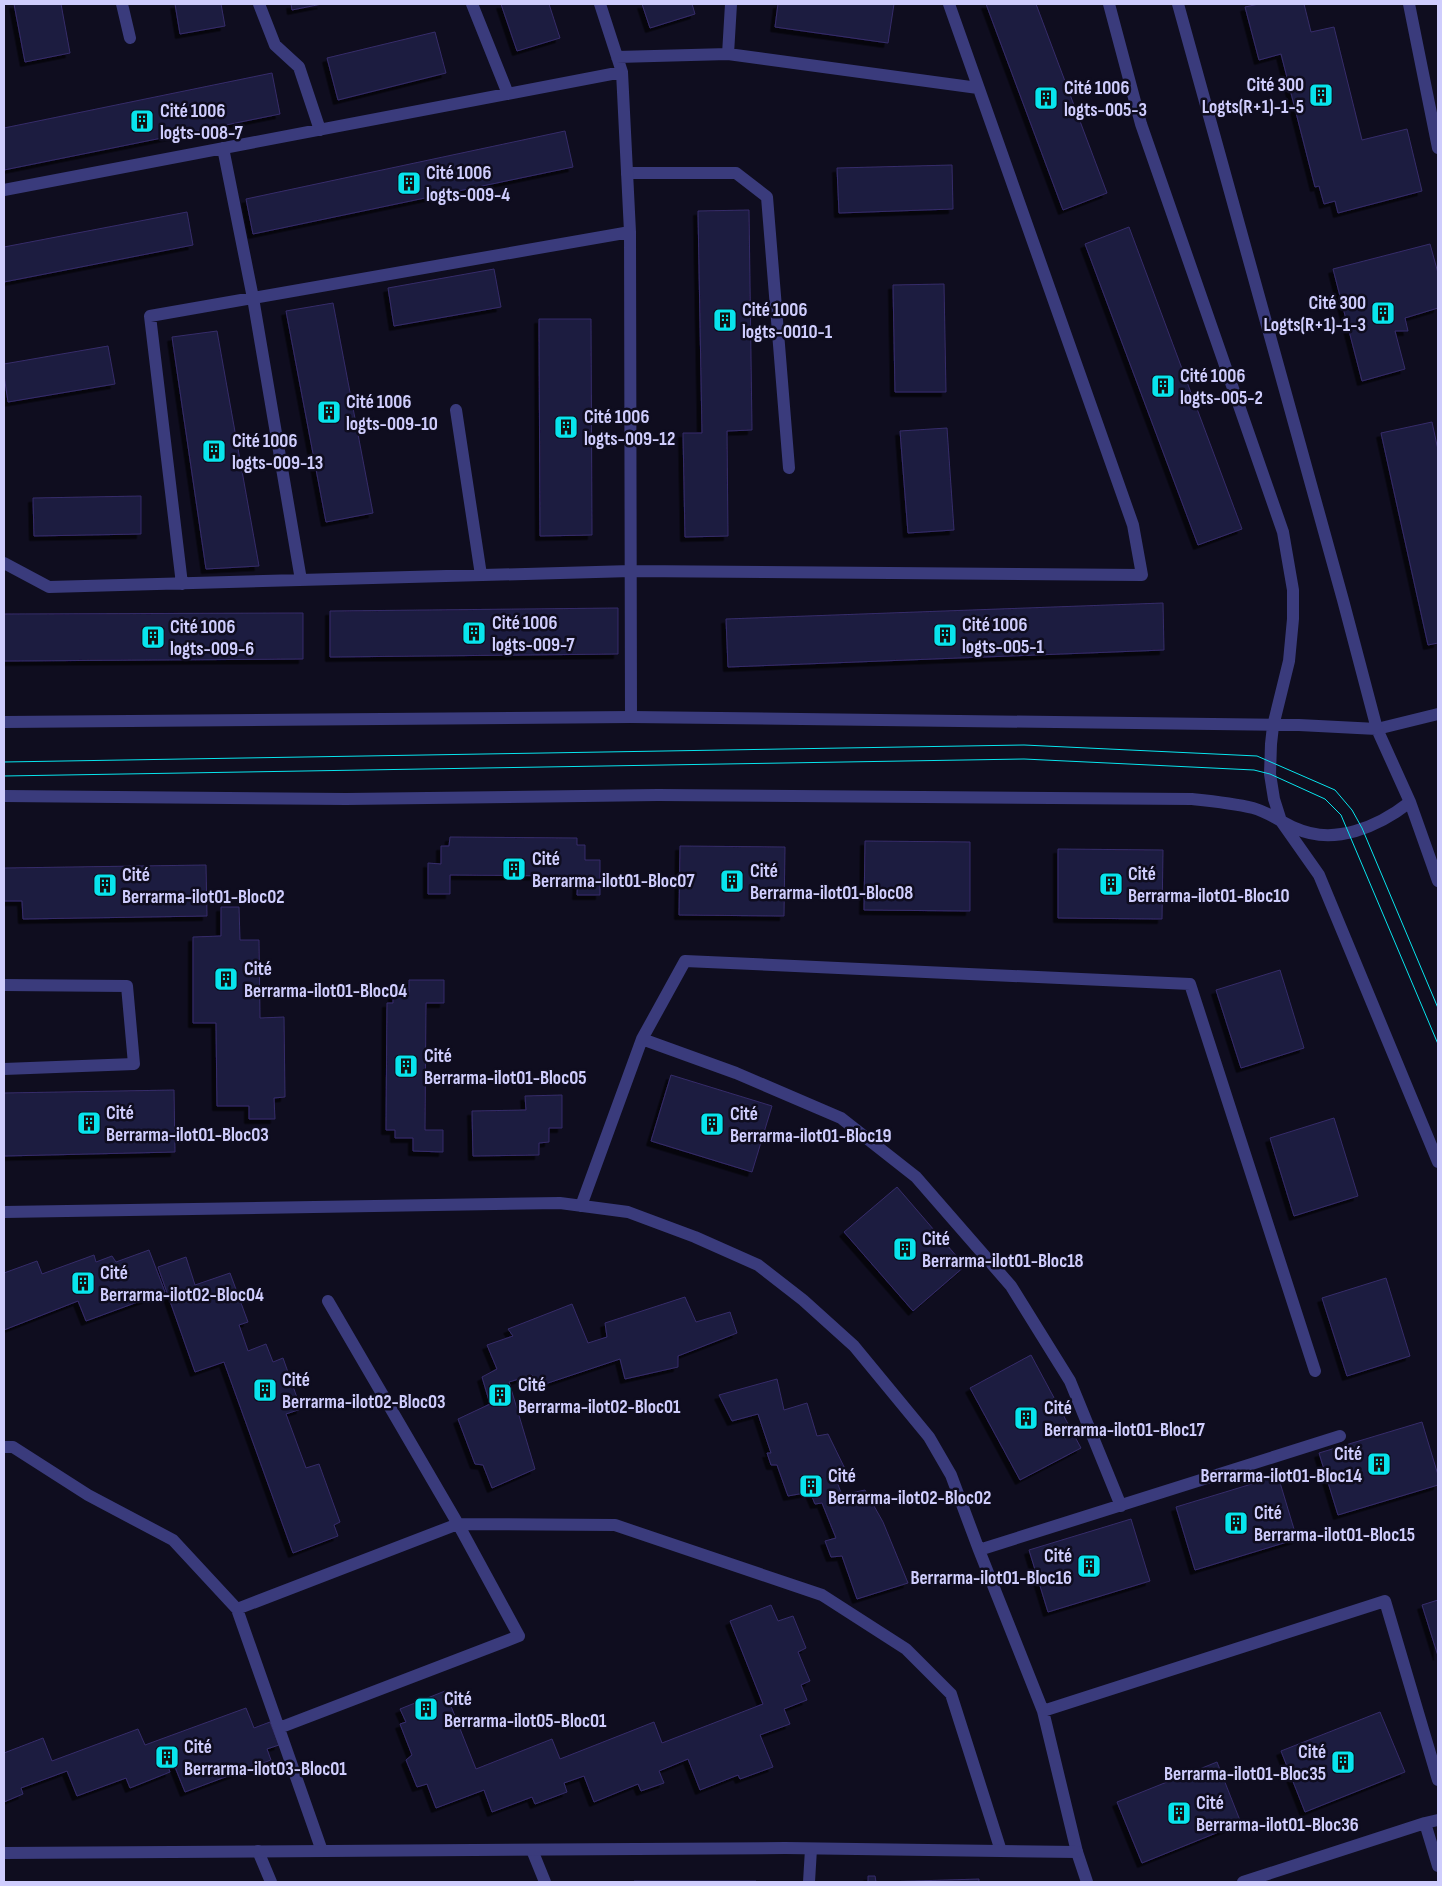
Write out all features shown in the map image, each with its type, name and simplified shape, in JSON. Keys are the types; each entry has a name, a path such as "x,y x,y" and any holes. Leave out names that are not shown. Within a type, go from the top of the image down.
{"street":[{"path":"122,4 130,38"},
{"path":"259,4 275,45 299,68 320,130"},
{"path":"472,4 508,94"},
{"path":"600,4 622,72 630,232 631,717"},
{"path":"728,54 731,4"},
{"path":"4,563 49,587 631,571 1142,575 1133,525 949,4"},
{"path":"1109,4 1141,124 1283,532 1293,590 1293,619 1289,661 1273,726 1270,774 1274,799 1281,821 1319,875 1438,1162"},
{"path":"1178,4 1343,600 1377,730 1410,802 1438,881"},
{"path":"1408,4 1438,148"},
{"path":"617,57 728,54 978,88"},
{"path":"4,190 622,72"},
{"path":"223,148 254,298 301,580"},
{"path":"627,173 736,173 767,196 789,468"},
{"path":"182,584 150,316 630,232"},
{"path":"456,410 481,575"},
{"path":"4,722 631,717 1326,726 1377,730 1438,714"},
{"path":"4,796 346,799 668,795 1192,799 1254,808 1296,829 1316,835 1332,836 1348,833 1378,822 1399,811 1410,802"},
{"path":"581,1206 642,1039 685,961 1190,984 1315,1371"},
{"path":"4,985 126,986 134,1064 4,1069"},
{"path":"642,1039 736,1073 841,1118 916,1178 1011,1286 1066,1373 1121,1506"},
{"path":"4,1212 560,1203 628,1212 695,1237 758,1265 803,1300 854,1346 929,1437 951,1475 1044,1711 1077,1852 1088,1882"},
{"path":"279,1728 519,1636 458,1524 328,1301"},
{"path":"979,1550 1340,1436"},
{"path":"4,1447 13,1446 88,1495 173,1540 237,1609 322,1851"},
{"path":"237,1609 458,1524 615,1525 822,1594 906,1649 951,1694 1001,1851"},
{"path":"1044,1711 1385,1601 1438,1780"},
{"path":"1243,1882 1438,1820"},
{"path":"1425,1823 1438,1866"},
{"path":"809,1882 811,1849"},
{"path":"4,1852 811,1849 1077,1852"},
{"path":"532,1850 545,1882"},
{"path":"258,1851 271,1882"}],"building":[{"path":"14,4 61,4 70,53 25,62"},
{"path":"175,4 221,4 225,26 180,34"},
{"path":"291,4 322,4 292,10"},
{"path":"501,4 549,4 560,38 517,51"},
{"path":"642,4 692,4 695,14 650,28"},
{"path":"778,4 894,4 888,43 775,27"},
{"name":"Cité 1006 logts-005-3","path":"986,4 1036,4 1107,193 1063,210"},
{"name":"Cité 300 Logts(R+1)-1-5","path":"1259,4 1304,4 1311,32 1334,27 1362,140 1407,129 1422,191 1338,213 1335,201 1324,204 1319,186 1315,187 1281,54 1259,60 1245,7"},
{"path":"435,32 446,73 338,100 327,58"},
{"name":"Cité 1006 logts-008-7","path":"272,73 280,114 4,170 4,128"},
{"name":"Cité 1006 logts-009-4","path":"565,131 573,167 253,234 246,199"},
{"path":"952,165 953,209 839,213 837,168"},
{"name":"Cité 1006 logts-0010-1","path":"749,210 752,430 727,431 728,536 685,537 683,433 702,433 698,211"},
{"path":"187,212 193,245 4,282 4,247"},
{"name":"Cité 1006 logts-005-2","path":"1129,227 1242,529 1198,545 1085,244"},
{"name":"Cité 300 Logts(R+1)-1-3","path":"1430,244 1438,273 1438,308 1405,318 1408,331 1395,331 1405,369 1362,381 1333,269"},
{"path":"494,269 501,307 394,326 388,288"},
{"path":"944,284 946,392 895,392 893,285"},
{"name":"Cité 1006 logts-009-10","path":"333,303 373,513 326,522 286,311"},
{"name":"Cité 1006 logts-009-12","path":"539,319 591,319 592,535 540,536"},
{"name":"Cité 1006 logts-009-13","path":"217,331 259,566 206,569 172,337"},
{"path":"108,346 115,384 8,402 4,364"},
{"path":"1432,422 1438,450 1438,643 1428,645 1381,433"},
{"path":"947,428 954,530 908,533 900,431"},
{"path":"141,496 141,534 34,536 33,498"},
{"name":"Cité 1006 logts-005-1","path":"1163,603 1164,650 728,667 726,619"},
{"name":"Cité 1006 logts-009-7","path":"618,608 618,654 330,657 330,611"},
{"name":"Cité 1006 logts-009-6","path":"303,613 303,659 4,661 4,614"},
{"name":"Cité Berrarma-ilot01-Bloc07","path":"450,837 577,838 577,845 585,845 585,860 600,860 600,895 577,895 578,876 450,875 450,894 428,894 428,863 441,864 441,846 449,846"},
{"path":"865,841 970,842 970,911 864,910"},
{"name":"Cité Berrarma-ilot01-Bloc08","path":"680,846 785,847 784,916 679,915"},
{"name":"Cité Berrarma-ilot01-Bloc10","path":"1058,849 1163,850 1162,919 1058,918"},
{"name":"Cité Berrarma-ilot01-Bloc02","path":"206,865 207,916 23,919 22,901 4,901 4,868"},
{"name":"Cité Berrarma-ilot01-Bloc04","path":"221,907 239,907 240,940 259,940 260,1018 284,1017 285,1097 274,1098 275,1119 249,1119 249,1106 217,1106 216,1023 193,1023 193,937 221,936"},
{"path":"1280,970 1304,1048 1241,1068 1216,990"},
{"name":"Cité Berrarma-ilot01-Bloc05","path":"409,980 444,980 444,1003 426,1003 425,1130 443,1130 443,1152 413,1151 413,1138 395,1138 395,1130 386,1130 387,1003 393,1003 393,994 409,995"},
{"name":"Cité Berrarma-ilot01-Bloc19","path":"671,1075 772,1106 752,1172 651,1141"},
{"name":"Cité Berrarma-ilot01-Bloc03","path":"174,1090 175,1152 4,1156 4,1093"},
{"path":"562,1095 562,1128 549,1128 549,1142 539,1143 539,1155 473,1156 472,1111 526,1110 525,1096"},
{"path":"1334,1118 1358,1196 1294,1216 1270,1138"},
{"name":"Cité Berrarma-ilot01-Bloc18","path":"897,1187 965,1266 913,1311 844,1232"},
{"name":"Cité Berrarma-ilot02-Bloc04","path":"149,1250 165,1292 86,1321 78,1301 4,1330 4,1273 37,1261 42,1274 94,1255 96,1262 112,1256 116,1262"},
{"name":"Cité Berrarma-ilot02-Bloc03","path":"186,1257 195,1285 230,1273 248,1322 239,1325 248,1351 266,1344 273,1362 283,1358 301,1409 286,1414 306,1468 319,1464 340,1522 334,1525 338,1536 293,1553 224,1362 195,1372 158,1267"},
{"path":"1386,1278 1410,1356 1347,1376 1322,1298"},
{"name":"Cité Berrarma-ilot02-Bloc01","path":"685,1297 696,1322 730,1312 737,1333 678,1356 678,1367 625,1379 620,1359 539,1386 532,1375 509,1382 535,1469 492,1488 483,1465 475,1464 458,1419 490,1404 482,1377 497,1369 487,1345 513,1336 508,1329 572,1304 588,1343 607,1337 605,1323"},
{"name":"Cité Berrarma-ilot01-Bloc17","path":"1031,1355 1081,1448 1020,1480 970,1388"},
{"name":"Cité Berrarma-ilot02-Bloc02","path":"777,1379 784,1410 807,1403 817,1436 828,1434 849,1477 837,1482 842,1495 865,1490 883,1522 908,1583 857,1599 842,1556 831,1557 825,1541 836,1538 822,1503 815,1504 810,1492 788,1496 777,1465 771,1465 767,1453 771,1453 758,1414 732,1421 719,1395"},
{"name":"Cité Berrarma-ilot01-Bloc14","path":"1422,1422 1438,1475 1438,1485 1338,1515 1319,1453"},
{"name":"Cité Berrarma-ilot01-Bloc15","path":"1278,1476 1297,1539 1195,1570 1176,1507"},
{"name":"Cité Berrarma-ilot01-Bloc16","path":"1131,1519 1150,1581 1048,1612 1029,1550"},
{"path":"1438,1600 1438,1656 1422,1605"},
{"name":"Cité Berrarma-ilot05-Bloc01","path":"771,1605 778,1621 793,1616 806,1648 798,1652 810,1681 801,1685 807,1700 784,1709 790,1724 760,1735 773,1767 740,1779 738,1775 700,1790 688,1759 659,1771 664,1783 641,1791 638,1784 594,1802 584,1776 564,1783 567,1792 535,1804 532,1797 492,1812 484,1790 436,1808 427,1784 417,1787 406,1760 412,1755 400,1724 406,1722 400,1709 445,1691 476,1769 552,1739 560,1759 654,1722 662,1743 763,1704 730,1621"},
{"name":"Cité Berrarma-ilot03-Bloc01","path":"246,1708 254,1728 270,1722 279,1745 267,1749 271,1760 185,1792 173,1762 167,1764 170,1772 130,1788 126,1778 77,1796 67,1771 21,1788 23,1794 4,1802 4,1753 43,1738 52,1761 138,1729 145,1745"},
{"name":"Cité Berrarma-ilot01-Bloc35","path":"1380,1712 1405,1772 1305,1812 1281,1751"},
{"name":"Cité Berrarma-ilot01-Bloc36","path":"1217,1762 1241,1823 1142,1863 1117,1802"},
{"path":"868,1876 875,1876 876,1882 868,1882"},
{"path":"979,1879 979,1882 882,1882"},
{"path":"756,1881 756,1882 634,1882"}],"tram line":[{"path":"4,762 1024,745 1257,756 1335,790 1352,810 1362,828 1438,1008"},
{"path":"4,776 1024,759 1254,770 1270,774 1325,799 1341,815 1438,1044"}],"place":[{"name":"Cité 300 Logts(R+1)-1-5","path":"1321,95"},
{"name":"Cité 1006 logts-005-3","path":"1046,98"},
{"name":"Cité 1006 logts-008-7","path":"142,121"},
{"name":"Cité 1006 logts-009-4","path":"409,183"},
{"name":"Cité 300 Logts(R+1)-1-3","path":"1383,313"},
{"name":"Cité 1006 logts-0010-1","path":"725,320"},
{"name":"Cité 1006 logts-005-2","path":"1163,386"},
{"name":"Cité 1006 logts-009-10","path":"329,412"},
{"name":"Cité 1006 logts-009-12","path":"566,427"},
{"name":"Cité 1006 logts-009-13","path":"214,451"},
{"name":"Cité 1006 logts-009-7","path":"474,633"},
{"name":"Cité 1006 logts-005-1","path":"945,635"},
{"name":"Cité 1006 logts-009-6","path":"153,637"},
{"name":"Cité Berrarma-ilot01-Bloc07","path":"514,869"},
{"name":"Cité Berrarma-ilot01-Bloc08","path":"732,881"},
{"name":"Cité Berrarma-ilot01-Bloc10","path":"1111,884"},
{"name":"Cité Berrarma-ilot01-Bloc02","path":"105,885"},
{"name":"Cité Berrarma-ilot01-Bloc04","path":"226,979"},
{"name":"Cité Berrarma-ilot01-Bloc05","path":"406,1066"},
{"name":"Cité Berrarma-ilot01-Bloc03","path":"89,1123"},
{"name":"Cité Berrarma-ilot01-Bloc19","path":"712,1124"},
{"name":"Cité Berrarma-ilot01-Bloc18","path":"905,1249"},
{"name":"Cité Berrarma-ilot02-Bloc04","path":"83,1283"},
{"name":"Cité Berrarma-ilot02-Bloc03","path":"265,1390"},
{"name":"Cité Berrarma-ilot02-Bloc01","path":"500,1395"},
{"name":"Cité Berrarma-ilot01-Bloc17","path":"1026,1418"},
{"name":"Cité Berrarma-ilot01-Bloc14","path":"1379,1464"},
{"name":"Cité Berrarma-ilot02-Bloc02","path":"811,1486"},
{"name":"Cité Berrarma-ilot01-Bloc15","path":"1236,1523"},
{"name":"Cité Berrarma-ilot01-Bloc16","path":"1089,1566"},
{"name":"Cité Berrarma-ilot05-Bloc01","path":"426,1709"},
{"name":"Cité Berrarma-ilot03-Bloc01","path":"167,1757"},
{"name":"Cité Berrarma-ilot01-Bloc35","path":"1343,1762"},
{"name":"Cité Berrarma-ilot01-Bloc36","path":"1179,1813"}]}
